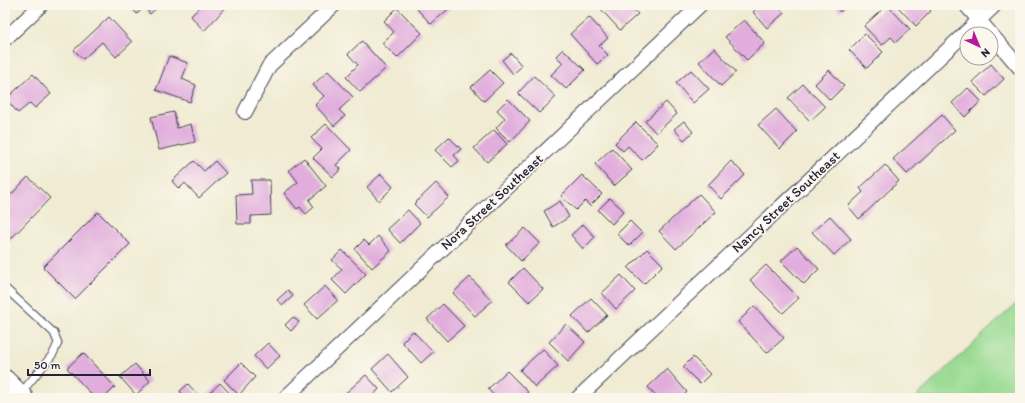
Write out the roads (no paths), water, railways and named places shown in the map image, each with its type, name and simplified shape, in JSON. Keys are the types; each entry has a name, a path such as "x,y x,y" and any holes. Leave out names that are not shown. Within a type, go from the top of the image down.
{"street":[{"path":"5,39 41,5"},
{"path":"245,112 269,66 334,5"},
{"name":"Nora Street Southeast","path":"285,398 700,5"},
{"path":"966,5 1020,68"},
{"name":"Nancy Street Southeast","path":"578,398 995,5"},
{"path":"5,380 20,397"}],"lane":[{"path":"5,288 54,334 58,343 53,354 20,397"}]}
